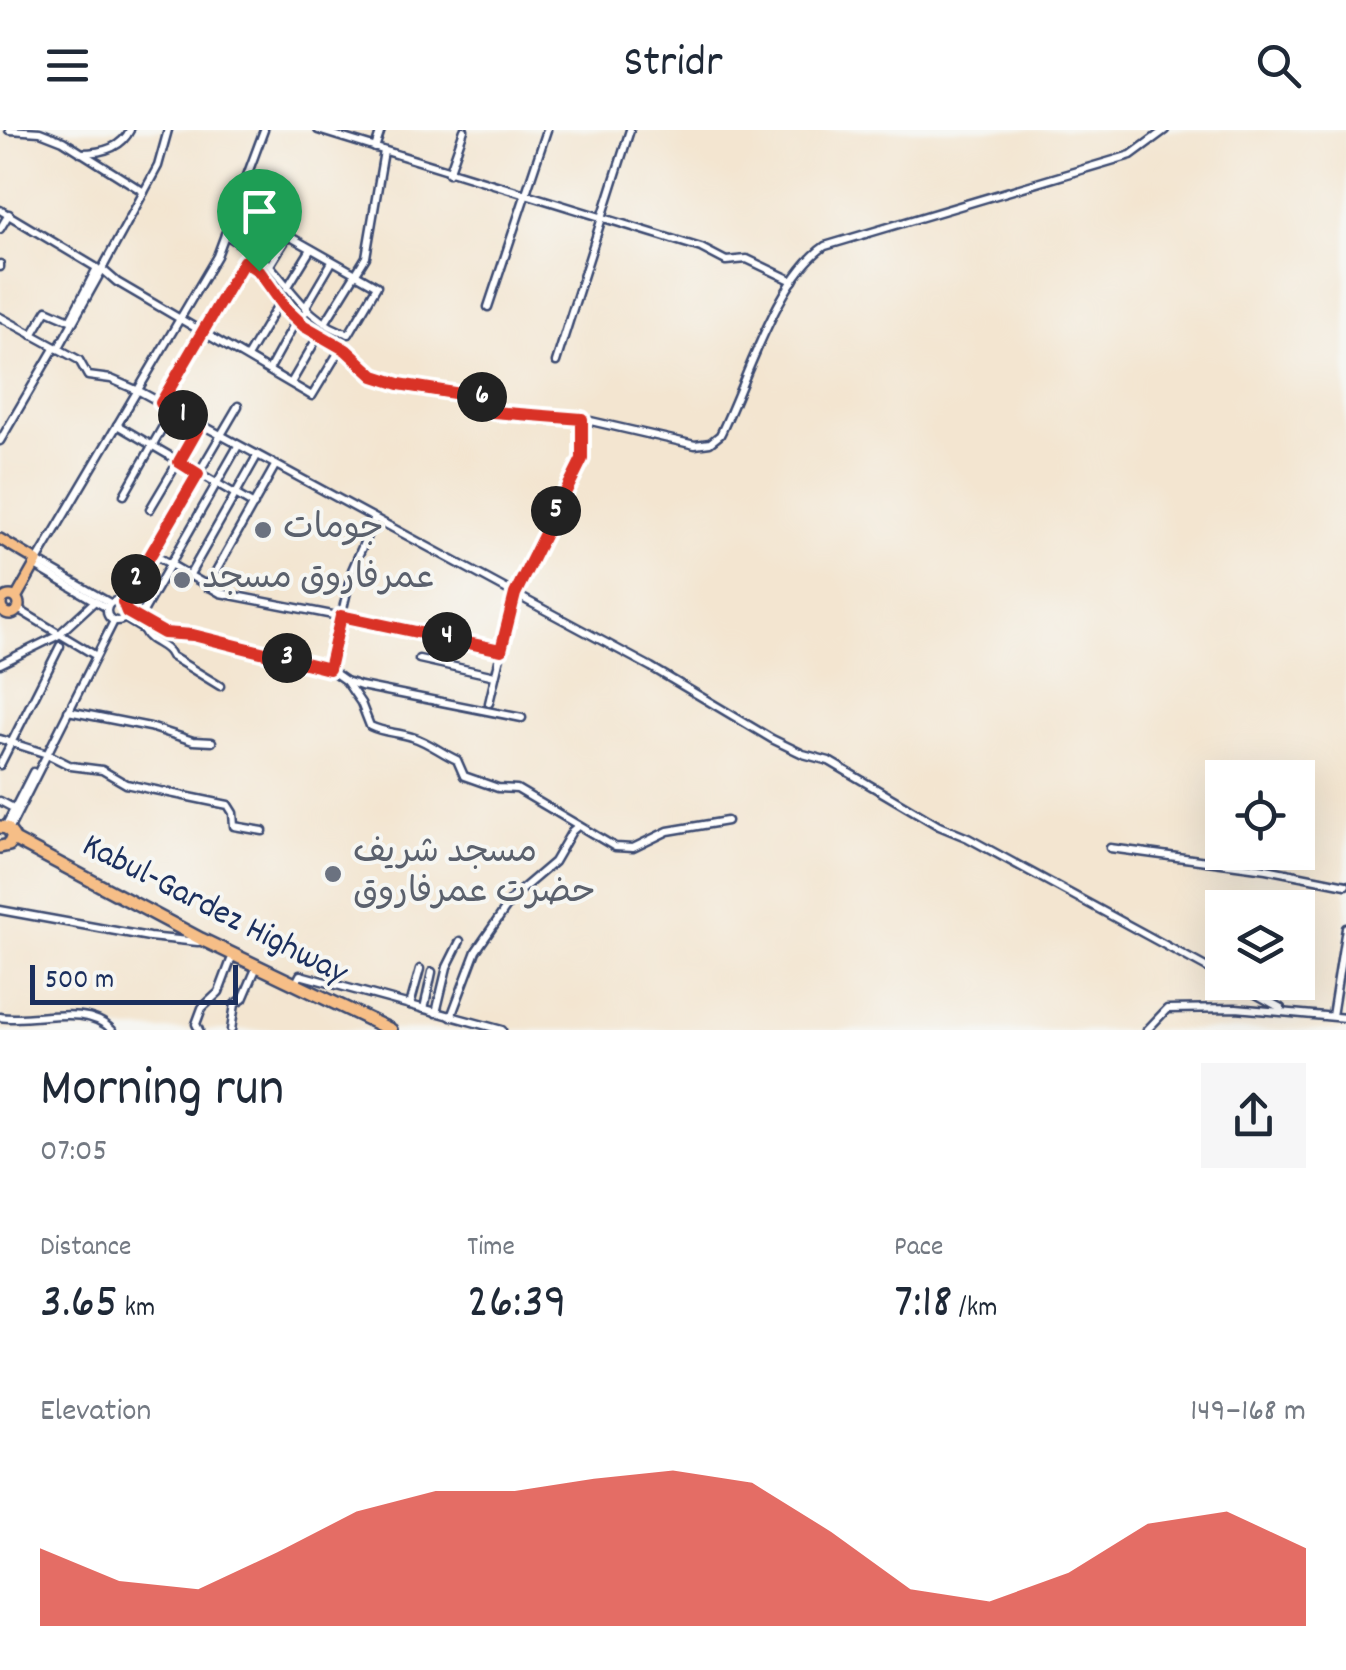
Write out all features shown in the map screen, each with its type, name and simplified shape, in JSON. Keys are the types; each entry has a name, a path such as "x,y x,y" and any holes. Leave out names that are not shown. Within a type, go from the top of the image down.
{"highway":[{"name":"Kabul-Gardez Highway","path":"5,839 231,960 385,1029"},
{"name":"Kabul-Gardez Highway","path":"5,839 385,1029"}],"main road":[{"path":"0,542 36,563 16,598 18,609 10,614 1,605 10,596 16,598"}],"street":[{"path":"9,130 40,132 144,192"},
{"path":"81,153 102,153 126,138 130,130"},
{"path":"0,441 144,192 158,166 168,130"},
{"path":"36,563 217,256 264,130"},
{"path":"318,130 701,248 726,261 747,258 793,280"},
{"path":"326,324 366,258 381,130"},
{"path":"449,172 464,130"},
{"path":"488,308 548,130"},
{"path":"556,362 630,130"},
{"path":"161,403 244,261 259,271 297,319 374,376 485,398 493,412 582,419 696,445 710,442 720,435 793,280 814,254 826,246 1130,155 1165,130"},
{"path":"225,234 270,265 306,309 349,334 377,286 236,206"},
{"path":"0,207 97,268 70,320 47,310 32,334"},
{"path":"0,229 9,214"},
{"path":"250,250 266,223"},
{"path":"270,265 288,236"},
{"path":"246,357 311,249"},
{"path":"269,370 332,262"},
{"path":"102,269 312,396 341,348"},
{"path":"0,317 80,360 88,376 110,379 161,403 651,667 772,740 828,761 940,826 1205,967"},
{"path":"291,383 318,336"},
{"path":"238,406 123,602 126,615 146,628 193,635 329,669 346,681 522,718"},
{"path":"124,495 174,410"},
{"path":"489,703 515,594 582,459 582,419"},
{"path":"0,420 9,425"},
{"path":"118,425 254,504"},
{"path":"150,509 200,425"},
{"path":"139,619 238,446"},
{"path":"189,576 257,456"},
{"path":"207,586 275,466"},
{"path":"329,669 352,570 374,520"},
{"path":"151,553 220,593 501,650"},
{"path":"36,563 95,601 109,605 123,602"},
{"path":"5,839 14,809 68,712 112,620 109,605 36,563"},
{"path":"0,664 59,634 95,601"},
{"path":"18,609 93,654"},
{"path":"5,839 112,620 126,615 139,619 147,637 220,686"},
{"path":"0,765 60,646"},
{"path":"419,659 495,676"},
{"path":"346,681 370,726 424,741 439,753 458,760 464,776 498,788 518,789 602,842 628,849 668,831 727,821"},
{"path":"68,712 150,727 193,742 212,742"},
{"path":"0,738 70,766 102,770 126,784 228,805 234,826 263,832"},
{"path":"0,801 14,809"},
{"path":"451,1017 476,951 514,896 554,862 578,826"},
{"path":"1110,848 1266,869 1346,885"},
{"path":"0,910 198,942"},
{"path":"1332,1016 1346,928"},
{"path":"436,1013 447,967 460,941"},
{"path":"199,1030 198,1016 220,992 231,960"},
{"path":"410,1005 420,970"},
{"path":"231,1030 235,1004 243,999 255,971"},
{"path":"424,1009 432,972"},
{"path":"295,985 300,975 502,1030"},
{"path":"1267,1000 1287,1011"},
{"path":"1147,1030 1167,1009 1193,1007 1346,1018"},
{"path":"0,1018 27,1020 60,1015 100,1021 112,1030"},
{"path":"84,1027 86,1018"}],"place":[{"name":"جومات","path":"263,530"},
{"name":"عمرفاروق مسجد","path":"182,580"},
{"name":"مسجد شریف حضرت عمرفاروق","path":"333,874"}],"route":[{"path":"244,261 259,271 287,310 304,326 346,350 374,376 485,398 493,412 582,419 582,459 515,594 501,650 341,616 329,669 193,635 164,633 127,612 123,602 198,474 179,462 200,425 161,403 244,261"}]}
